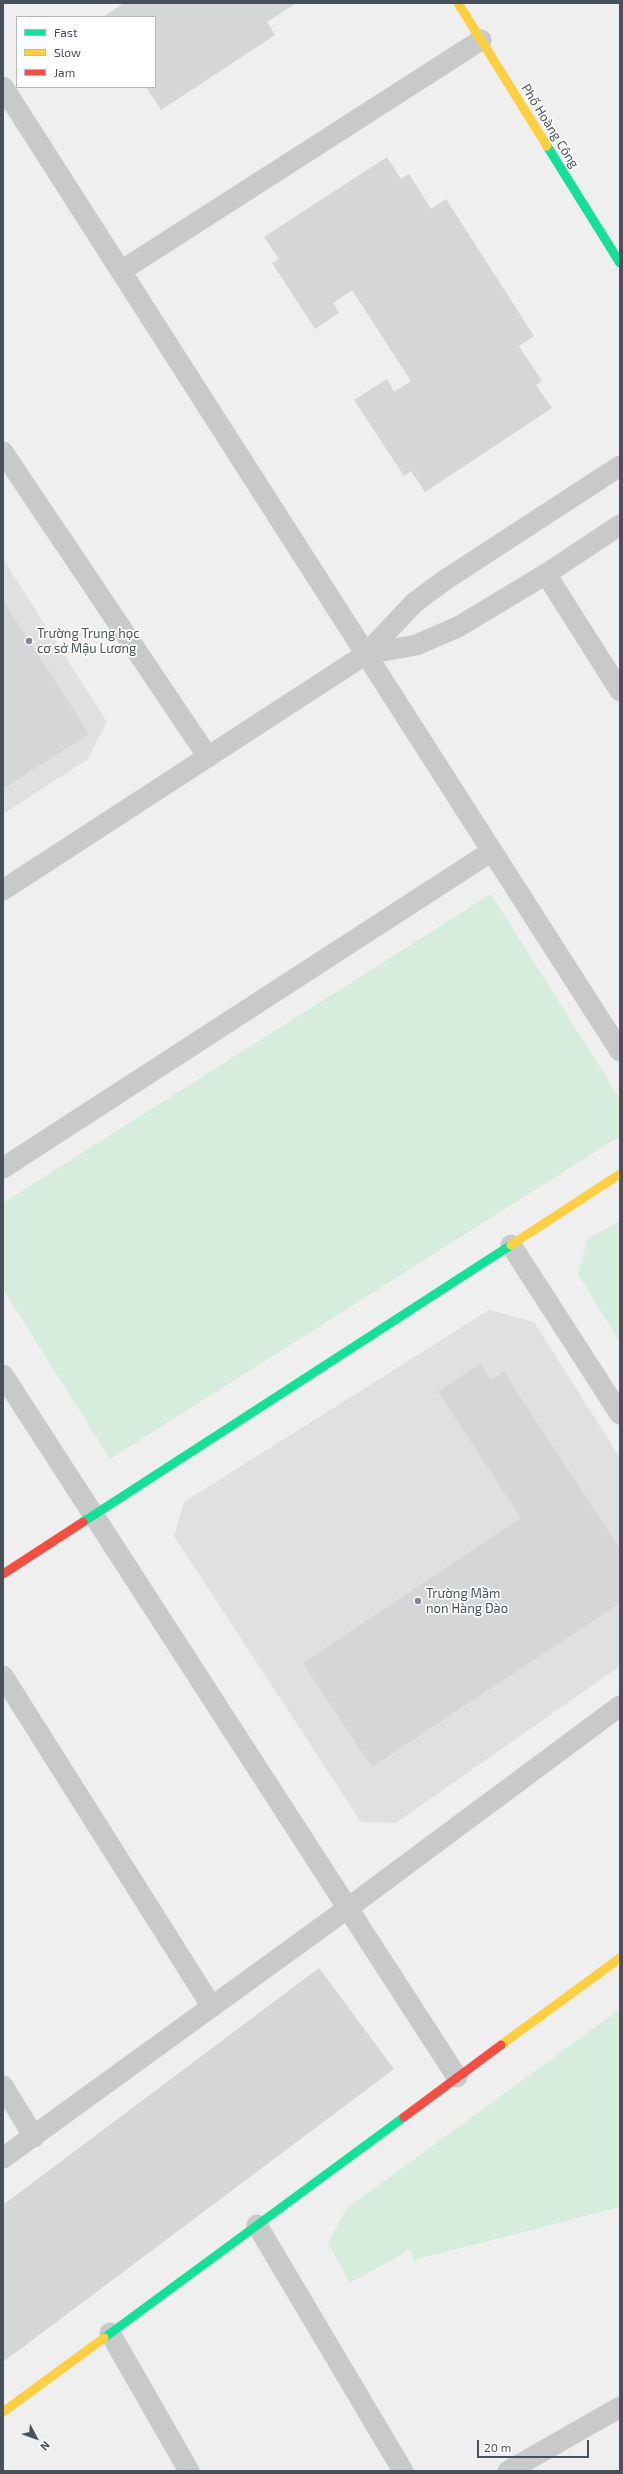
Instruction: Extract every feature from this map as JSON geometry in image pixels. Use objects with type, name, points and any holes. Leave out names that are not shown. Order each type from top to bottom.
[{"type":"street","name":"Phố Hoàng Công","points":[[458,3],[620,263]]},
{"type":"street","points":[[3,1574],[620,1174]]},
{"type":"street","points":[[3,2412],[620,1958]]},
{"type":"lane","points":[[121,270],[481,40]]},
{"type":"lane","points":[[3,87],[620,1051]]},
{"type":"lane","points":[[3,452],[208,757]]},
{"type":"lane","points":[[3,890],[366,654],[414,603],[445,580],[620,466]]},
{"type":"lane","points":[[366,654],[416,645],[458,627],[546,574],[620,524]]},
{"type":"lane","points":[[546,574],[620,691]]},
{"type":"lane","points":[[3,1168],[492,851]]},
{"type":"lane","points":[[511,1245],[620,1414]]},
{"type":"lane","points":[[3,1375],[457,2077]]},
{"type":"lane","points":[[3,1676],[212,2007]]},
{"type":"lane","points":[[3,2158],[348,1908],[620,1706]]},
{"type":"lane","points":[[3,2086],[34,2137]]},
{"type":"lane","points":[[256,2225],[403,2471]]},
{"type":"lane","points":[[110,2333],[189,2471]]},
{"type":"lane","points":[[508,2471],[620,2407]]},
{"type":"shaded area","name":"Trường Trung học cơ sở Mậu Lương","points":[[3,559],[107,722],[88,759],[3,814]]},
{"type":"shaded area","name":"Trường Mầm non Hàng Đào","points":[[489,1310],[534,1322],[620,1458],[620,1666],[396,1823],[361,1822],[174,1536],[184,1502]]},
{"type":"green space","points":[[491,894],[620,1099],[620,1136],[110,1459],[3,1289],[3,1203]]},
{"type":"green space","points":[[620,1221],[620,1342],[578,1274],[588,1239]]},
{"type":"green space","points":[[620,2009],[620,2207],[414,2260],[411,2249],[350,2283],[328,2243],[346,2209]]},
{"type":"building","points":[[124,3],[296,3],[267,22],[275,35],[161,110],[147,88],[156,88],[156,16],[104,16]]},
{"type":"building","points":[[387,157],[401,179],[409,174],[431,209],[446,199],[534,336],[519,346],[542,381],[536,385],[552,408],[425,492],[411,471],[404,476],[354,400],[387,379],[394,392],[411,381],[352,290],[333,303],[339,313],[315,329],[272,263],[279,259],[264,237]]},
{"type":"building","points":[[3,600],[89,734],[3,789]]},
{"type":"building","points":[[480,1364],[491,1380],[504,1372],[620,1549],[620,1603],[372,1767],[303,1663],[521,1518],[438,1392]]},
{"type":"building","points":[[319,1968],[394,2069],[3,2362],[3,2205]]},
{"type":"traffic: fast","points":[[547,146],[620,263]]},
{"type":"traffic: fast","points":[[83,1522],[511,1245]]},
{"type":"traffic: fast","points":[[104,2338],[404,2117]]},
{"type":"traffic: slow","points":[[458,3],[547,146]]},
{"type":"traffic: slow","points":[[511,1245],[620,1174]]},
{"type":"traffic: slow","points":[[501,2045],[620,1958]]},
{"type":"traffic: slow","points":[[3,2412],[104,2338]]},
{"type":"traffic: jam","points":[[3,1574],[83,1522]]},
{"type":"traffic: jam","points":[[404,2117],[501,2045]]},
{"type":"place","name":"Trường Trung học cơ sở Mậu Lương","points":[[29,641]]},
{"type":"place","name":"Trường Mầm non Hàng Đào","points":[[418,1601]]}]
